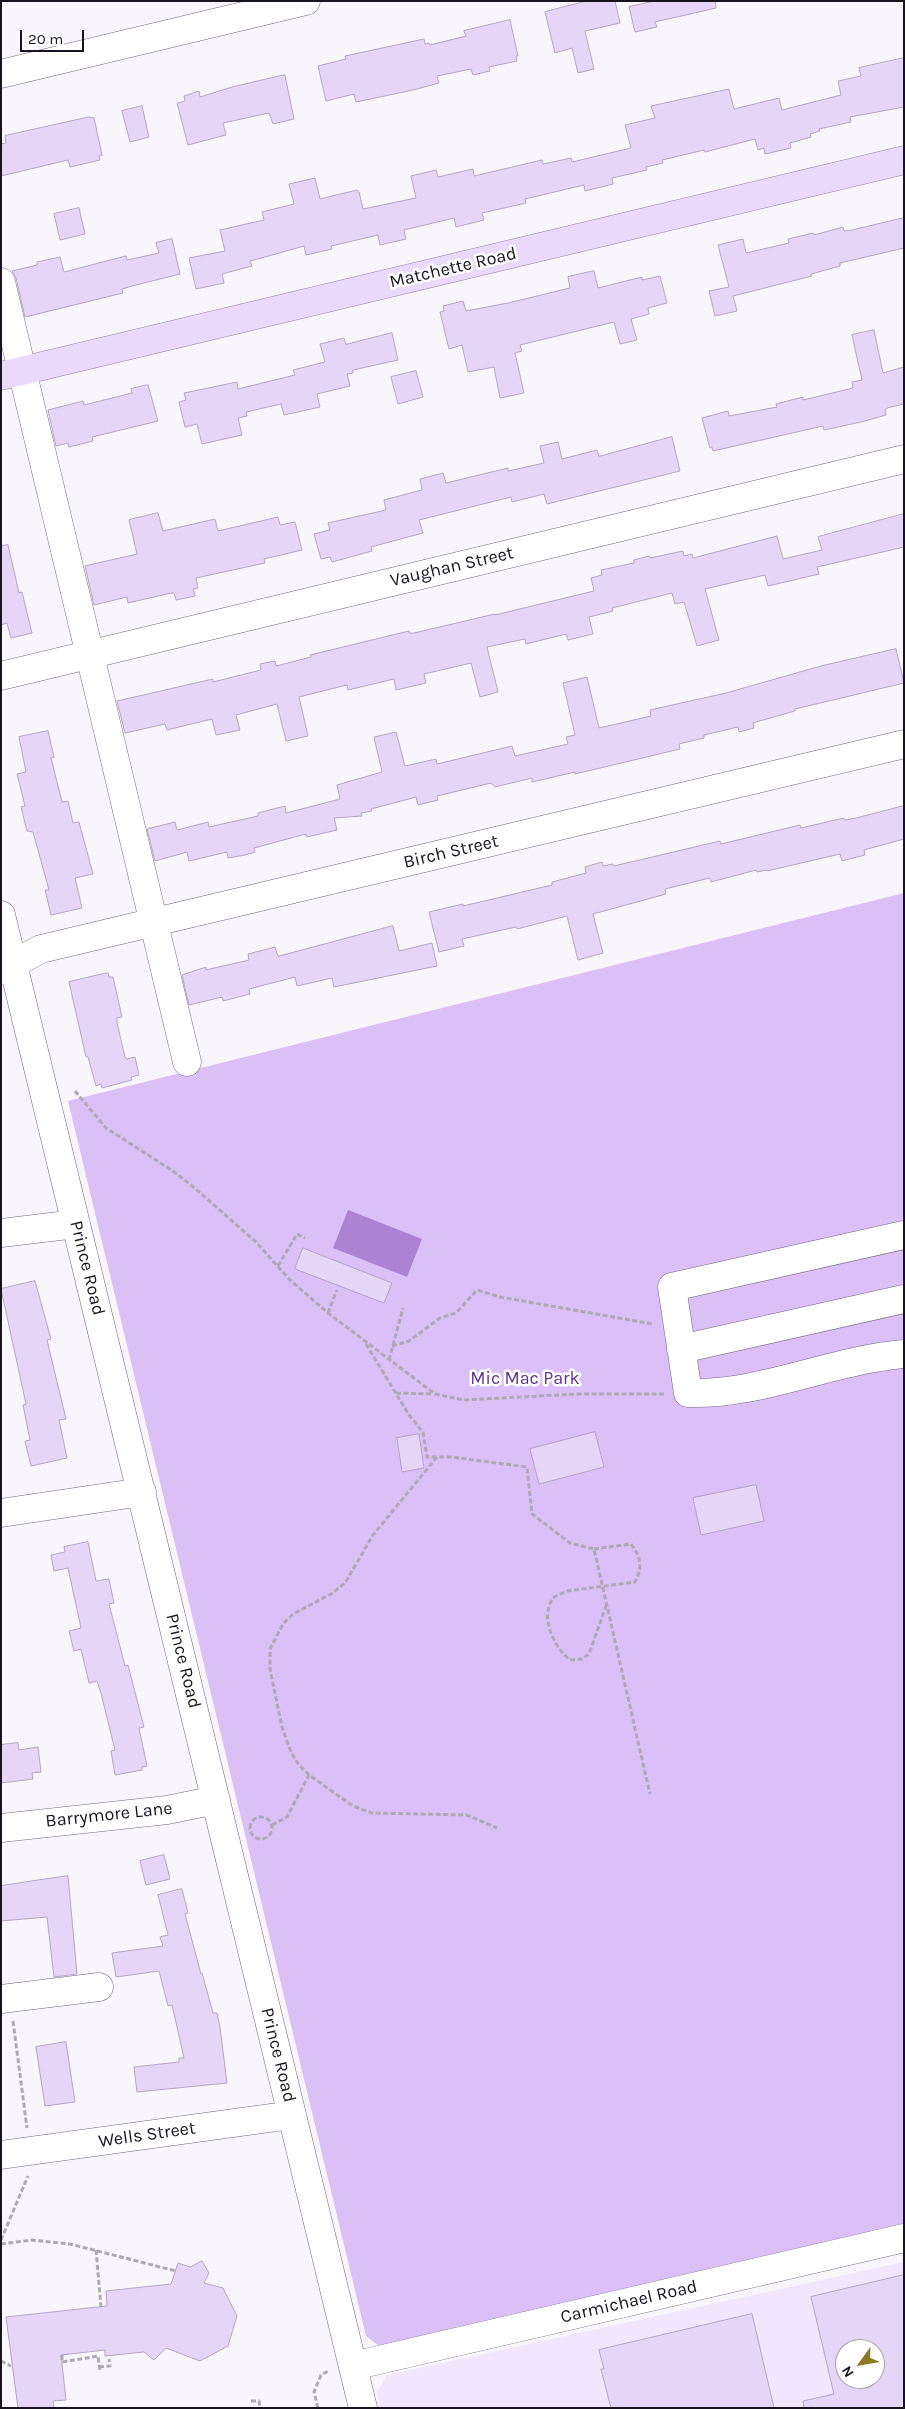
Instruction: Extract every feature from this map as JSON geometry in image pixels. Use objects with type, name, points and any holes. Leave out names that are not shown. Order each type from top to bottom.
[{"type":"main road","name":"Matchette Road","points":[[12,373],[904,160]]},
{"type":"street","points":[[1,74],[306,1]]},
{"type":"street","points":[[1,282],[12,373],[90,654],[187,1062]]},
{"type":"street","name":"Vaughan Street","points":[[1,676],[904,459]]},
{"type":"street","name":"Birch Street","points":[[7,967],[41,949],[904,744]]},
{"type":"street","name":"Prince Road","points":[[1,915],[7,967],[76,1224],[292,2115],[341,2369],[363,2408]]},
{"type":"street","points":[[1,1233],[76,1224]]},
{"type":"street","points":[[904,1235],[672,1287],[688,1393],[717,1394],[740,1390],[872,1359],[904,1354]]},
{"type":"street","points":[[681,1349],[904,1299]]},
{"type":"street","points":[[1,1513],[142,1492]]},
{"type":"street","name":"Barrymore Lane","points":[[1,1828],[167,1810],[216,1800]]},
{"type":"street","points":[[5,1998],[99,1987]]},
{"type":"street","name":"Wells Street","points":[[1,2155],[292,2115]]},
{"type":"street","name":"Carmichael Road","points":[[341,2369],[904,2238]]},
{"type":"path","points":[[75,1091],[106,1128],[172,1171],[197,1190],[256,1242],[278,1266],[328,1313],[435,1394]]},
{"type":"path","points":[[278,1266],[298,1234],[305,1238]]},
{"type":"path","points":[[328,1313],[336,1290]]},
{"type":"path","points":[[392,1346],[409,1341],[440,1318],[456,1313],[477,1290],[500,1297],[654,1325],[677,1321]]},
{"type":"path","points":[[389,1360],[402,1308]]},
{"type":"path","points":[[364,1341],[409,1415],[423,1432],[427,1457],[527,1467],[532,1514],[570,1543],[594,1549],[631,1544],[640,1558],[641,1569],[636,1582],[562,1593],[554,1597],[547,1608],[546,1615],[552,1635],[570,1660],[582,1660],[589,1654],[607,1605]]},
{"type":"path","points":[[396,1393],[435,1394],[464,1400],[577,1394],[688,1393]]},
{"type":"path","points":[[437,1457],[372,1534],[345,1582],[331,1594],[288,1618],[273,1641],[269,1662],[282,1727],[291,1752],[299,1765],[309,1775],[364,1812],[467,1815],[497,1828]]},
{"type":"path","points":[[594,1549],[650,1794]]},
{"type":"path","points":[[272,1825],[287,1817],[309,1775]]},
{"type":"path","points":[[259,1817],[266,1818],[272,1825],[271,1834],[265,1838],[258,1838],[251,1831],[253,1820],[259,1817]]},
{"type":"path","points":[[5,1998],[27,2131]]},
{"type":"path","points":[[1,2240],[29,2172]]},
{"type":"path","points":[[1,2244],[32,2240],[70,2244],[176,2271]]},
{"type":"path","points":[[96,2250],[101,2307]]},
{"type":"path","points":[[62,2355],[62,2362],[98,2356],[99,2369],[110,2366],[109,2359]]},
{"type":"path","points":[[1,2360],[11,2366]]},
{"type":"path","points":[[318,2408],[314,2392],[321,2375],[341,2369]]},
{"type":"path","points":[[252,2401],[259,2401],[260,2408]]},
{"type":"shaded area","points":[[348,1210],[422,1239],[407,1277],[333,1248]]},
{"type":"shaded area","points":[[904,2262],[904,2408],[380,2408],[377,2392],[387,2375]]},
{"type":"green space","name":"Mic Mac Park","points":[[904,893],[904,2231],[395,2349],[378,2345],[366,2336],[68,1101]]},
{"type":"building","points":[[587,1],[615,1],[620,23],[585,31],[594,69],[578,73],[572,48],[555,53],[545,12]]},
{"type":"building","points":[[655,1],[715,1],[716,8],[655,22],[657,27],[635,32],[629,7]]},
{"type":"building","points":[[510,20],[518,56],[516,56],[517,61],[489,67],[490,71],[473,75],[471,69],[437,76],[439,83],[356,102],[354,94],[326,101],[318,66],[346,59],[345,56],[424,39],[425,44],[429,43],[430,45],[466,36],[464,31]]},
{"type":"building","points":[[904,58],[904,107],[850,117],[851,122],[819,129],[820,131],[810,134],[811,137],[790,143],[791,148],[765,154],[764,148],[758,150],[755,139],[705,152],[704,150],[662,160],[663,163],[646,167],[647,170],[612,178],[613,184],[585,191],[584,185],[525,199],[526,203],[482,213],[484,220],[456,227],[454,218],[404,230],[406,239],[380,245],[378,235],[331,246],[332,249],[306,255],[304,246],[250,261],[252,266],[222,274],[224,283],[196,289],[189,258],[225,251],[220,230],[264,220],[262,212],[294,204],[289,184],[315,178],[320,199],[357,190],[363,209],[416,198],[411,176],[436,170],[438,177],[473,169],[474,176],[542,160],[543,164],[571,158],[572,162],[631,148],[625,125],[655,118],[651,106],[729,89],[734,109],[779,98],[782,110],[841,95],[838,81],[861,76],[859,68]]},
{"type":"building","points":[[285,75],[294,119],[273,124],[269,113],[223,123],[226,135],[188,145],[177,103],[185,101],[184,96],[199,91],[200,97],[232,87]]},
{"type":"building","points":[[142,106],[149,137],[130,142],[122,111]]},
{"type":"building","points":[[89,117],[94,118],[102,155],[99,156],[100,160],[70,167],[68,160],[1,176],[1,144],[6,143],[5,136]]},
{"type":"building","points":[[79,208],[85,234],[60,240],[54,214]]},
{"type":"building","points":[[904,218],[904,248],[840,263],[840,266],[811,274],[812,276],[733,296],[737,311],[715,316],[709,291],[729,287],[718,245],[743,239],[746,253],[789,243],[788,239],[813,233],[814,235],[843,227],[844,231],[852,230]]},
{"type":"building","points":[[172,239],[180,274],[122,289],[123,293],[25,317],[16,278],[12,271],[37,265],[37,262],[60,257],[64,272],[126,256],[127,260],[159,253],[156,243]]},
{"type":"building","points":[[594,271],[598,288],[642,277],[642,280],[660,276],[667,303],[648,308],[649,314],[631,319],[637,340],[620,344],[614,322],[520,345],[522,351],[515,353],[524,393],[500,398],[494,367],[468,372],[462,345],[449,349],[440,312],[444,311],[443,306],[463,301],[466,311],[508,303],[570,288],[568,277]]},
{"type":"building","points":[[874,330],[883,373],[904,367],[904,404],[887,408],[885,410],[886,415],[861,422],[824,430],[823,426],[713,451],[712,447],[710,448],[702,418],[728,411],[729,416],[777,407],[776,404],[803,397],[803,400],[853,388],[852,382],[862,380],[852,335]]},
{"type":"building","points":[[392,333],[398,360],[353,370],[353,373],[347,374],[350,386],[317,394],[320,407],[284,415],[281,404],[246,412],[247,416],[238,418],[242,435],[202,444],[197,424],[185,427],[179,402],[186,400],[184,393],[237,382],[238,389],[295,375],[293,370],[325,362],[320,344],[344,338],[346,344]]},
{"type":"building","points":[[416,371],[423,397],[398,404],[391,377]]},
{"type":"building","points":[[148,385],[158,421],[92,437],[93,441],[69,447],[68,443],[56,446],[48,410],[83,401],[84,405],[132,393],[131,389]]},
{"type":"building","points":[[672,437],[680,471],[547,504],[544,494],[512,502],[511,497],[419,520],[423,533],[371,547],[372,551],[332,562],[330,557],[321,559],[314,534],[330,530],[328,523],[386,510],[384,500],[422,490],[420,479],[443,473],[446,483],[508,468],[508,471],[544,463],[540,446],[558,442],[562,459],[597,450],[599,456]]},
{"type":"building","points":[[158,513],[163,531],[215,519],[218,531],[278,517],[280,525],[295,522],[302,550],[264,559],[265,563],[196,578],[198,588],[193,589],[195,596],[176,600],[174,593],[171,593],[128,603],[127,597],[94,605],[85,566],[137,554],[129,520]]},
{"type":"building","points":[[904,514],[904,547],[817,567],[819,574],[768,586],[765,575],[705,589],[719,640],[697,646],[684,602],[675,604],[672,593],[612,608],[613,611],[589,617],[593,634],[568,640],[566,634],[526,644],[525,639],[487,647],[498,692],[480,697],[471,663],[424,674],[426,683],[396,690],[394,679],[348,690],[347,685],[299,697],[308,736],[286,741],[277,704],[236,715],[240,730],[216,735],[212,719],[167,730],[165,724],[125,733],[117,701],[213,679],[213,682],[261,670],[260,664],[275,661],[276,666],[311,657],[310,655],[409,631],[409,633],[414,633],[594,591],[591,578],[602,575],[601,570],[634,563],[634,560],[649,556],[650,558],[683,551],[684,556],[692,554],[693,558],[777,536],[783,559],[822,550],[818,537]]},
{"type":"building","points":[[8,545],[19,593],[22,592],[32,633],[11,638],[7,623],[1,625],[1,546]]},
{"type":"building","points":[[896,649],[904,683],[795,709],[795,711],[753,723],[754,728],[739,732],[738,727],[704,735],[704,738],[679,744],[680,749],[575,774],[575,772],[532,782],[532,778],[495,787],[491,783],[437,796],[438,800],[418,805],[416,797],[371,809],[372,811],[361,813],[362,816],[334,818],[337,830],[307,837],[306,834],[254,848],[255,852],[245,855],[228,858],[227,852],[189,861],[187,852],[155,861],[147,829],[175,822],[177,830],[208,822],[209,827],[258,816],[258,813],[285,806],[286,813],[340,799],[337,785],[382,772],[374,737],[396,732],[405,766],[436,759],[437,764],[512,746],[515,756],[568,744],[566,737],[575,735],[563,683],[587,677],[599,728],[651,716],[650,710],[726,693],[821,666]]},
{"type":"building","points":[[48,731],[54,757],[51,758],[62,802],[68,801],[73,823],[79,822],[93,874],[75,878],[82,908],[51,915],[45,890],[49,890],[33,832],[27,831],[21,807],[25,806],[17,774],[26,772],[19,737]]},
{"type":"building","points":[[904,806],[904,839],[864,850],[865,855],[842,861],[840,854],[767,871],[757,872],[756,870],[711,882],[710,878],[665,889],[666,894],[593,914],[603,953],[578,960],[567,916],[517,929],[516,927],[462,939],[464,946],[439,952],[429,912],[552,885],[552,882],[586,873],[585,867],[602,862],[603,866],[613,864],[614,866],[720,841],[721,844],[800,825],[801,828],[844,818],[845,820],[856,818]]},
{"type":"building","points":[[393,926],[399,951],[432,943],[437,966],[334,987],[332,978],[297,986],[295,977],[249,989],[250,994],[223,1001],[222,997],[189,1005],[182,975],[206,967],[206,970],[249,960],[248,954],[275,947],[278,956]]},
{"type":"building","points":[[108,973],[109,977],[113,977],[122,1017],[117,1018],[117,1023],[125,1057],[127,1059],[135,1057],[139,1075],[131,1077],[132,1080],[102,1088],[101,1084],[96,1086],[88,1057],[86,1057],[69,982]]},
{"type":"building","points":[[303,1248],[392,1283],[384,1303],[295,1269]]},
{"type":"building","points":[[35,1281],[51,1339],[47,1340],[66,1419],[59,1420],[67,1458],[31,1466],[25,1441],[30,1440],[23,1405],[26,1404],[1,1289]]},
{"type":"building","points":[[595,1432],[604,1467],[539,1484],[530,1449]]},
{"type":"building","points":[[419,1434],[424,1468],[402,1472],[397,1438]]},
{"type":"building","points":[[756,1485],[764,1521],[701,1535],[693,1498]]},
{"type":"building","points":[[88,1542],[96,1581],[109,1579],[114,1603],[109,1604],[125,1666],[128,1665],[144,1727],[139,1728],[147,1766],[142,1767],[142,1770],[115,1775],[111,1751],[115,1750],[101,1693],[97,1681],[89,1683],[81,1649],[74,1651],[69,1631],[81,1628],[68,1568],[54,1571],[51,1555],[65,1552],[64,1547]]},
{"type":"building","points":[[18,1743],[19,1750],[38,1747],[41,1772],[32,1773],[33,1779],[1,1783],[1,1745]]},
{"type":"building","points":[[164,1855],[170,1879],[146,1885],[140,1861]]},
{"type":"building","points":[[68,1876],[77,1974],[54,1977],[47,1917],[1,1921],[1,1886]]},
{"type":"building","points":[[182,1889],[188,1913],[185,1914],[201,1974],[213,2013],[217,2013],[227,2083],[137,2092],[134,2067],[179,2062],[179,2058],[184,2058],[172,2005],[168,2006],[159,1971],[116,1977],[112,1953],[163,1946],[160,1937],[168,1935],[158,1895]]},
{"type":"building","points":[[66,2042],[75,2102],[45,2106],[36,2047]]},
{"type":"building","points":[[202,2261],[209,2273],[204,2283],[223,2288],[237,2316],[228,2346],[200,2361],[166,2348],[154,2360],[144,2352],[105,2356],[105,2350],[61,2355],[66,2400],[53,2401],[54,2408],[18,2408],[6,2317],[107,2306],[106,2291],[171,2284],[178,2263],[190,2267]]},
{"type":"building","points":[[904,2275],[904,2408],[804,2408],[803,2401],[834,2394],[811,2297]]},
{"type":"building","points":[[752,2314],[774,2408],[611,2408],[601,2369],[604,2369],[599,2350]]}]
